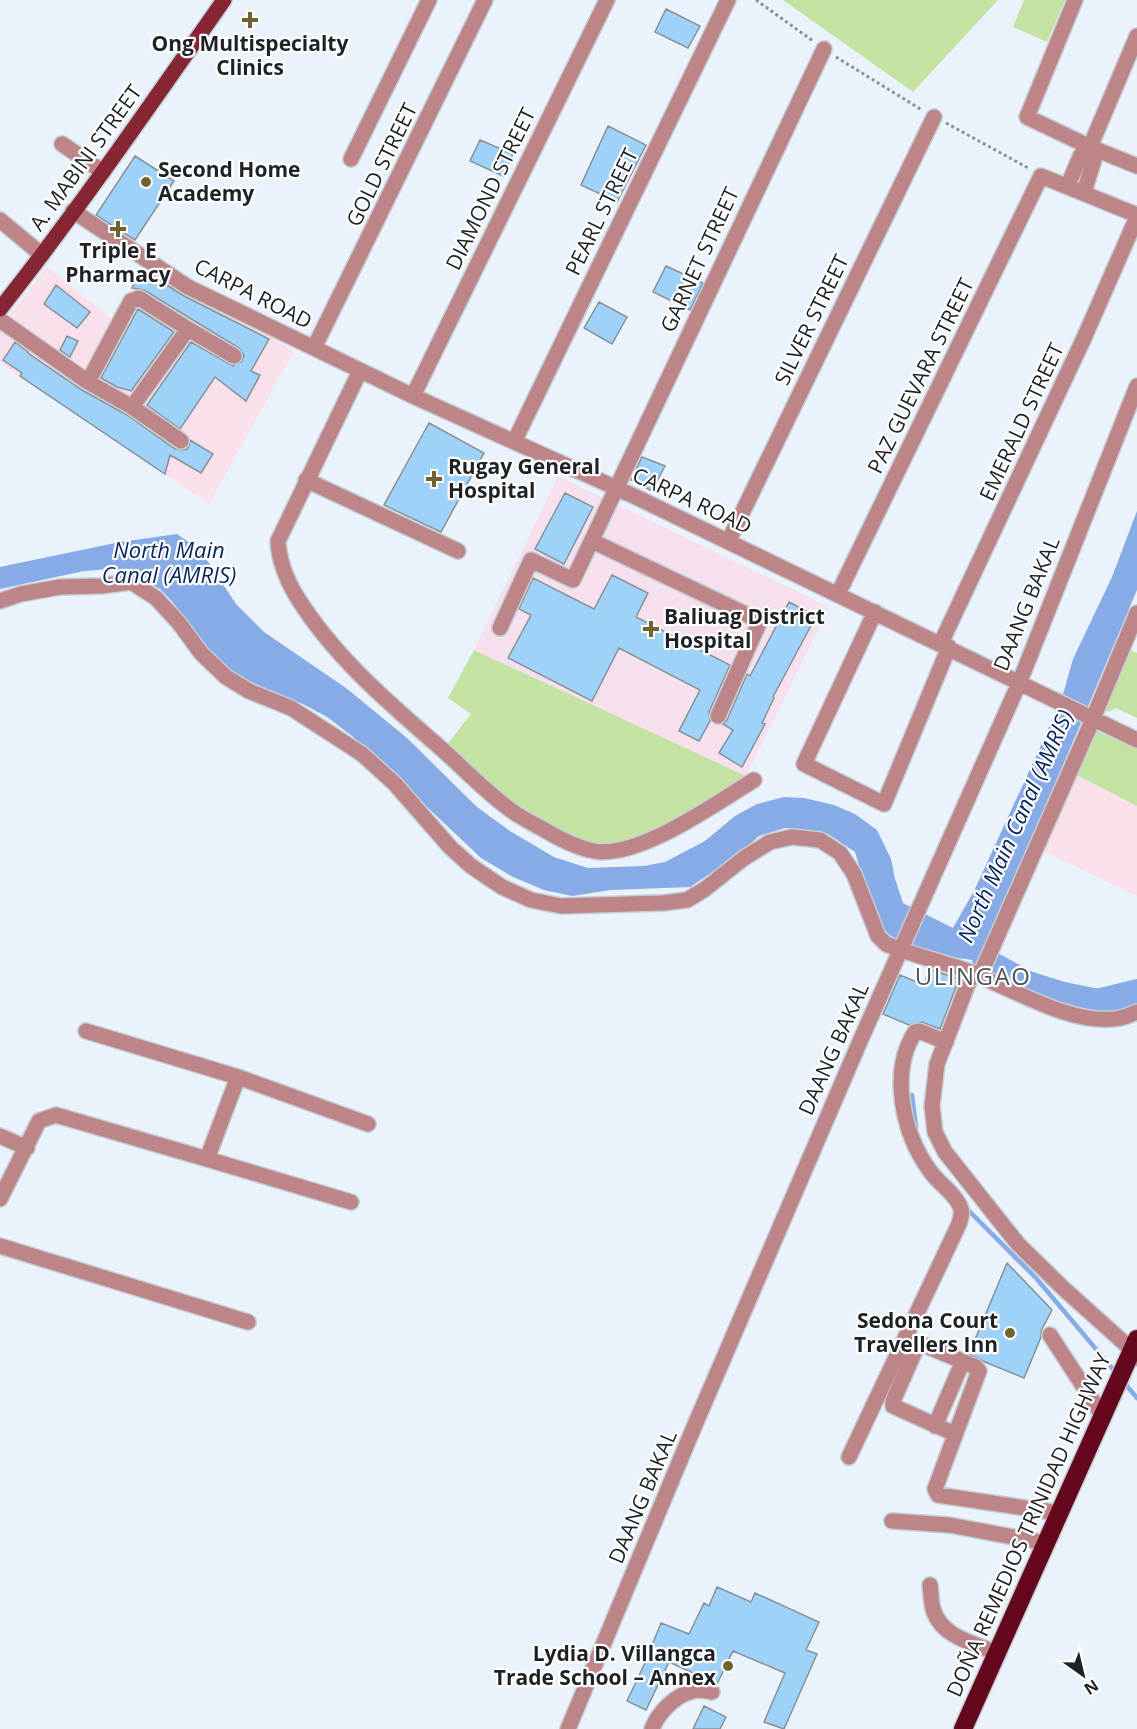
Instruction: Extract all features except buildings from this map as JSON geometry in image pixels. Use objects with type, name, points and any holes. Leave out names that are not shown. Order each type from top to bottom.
[{"type":"highway","name":"DOÑA REMEDIOS TRINIDAD HIGHWAY","points":[[963,1729],[1102,1415],[1133,1352]]},
{"type":"main road","name":"A. MABINI STREET","points":[[0,309],[103,172],[217,2]]},
{"type":"street","points":[[351,159],[429,0]]},
{"type":"street","name":"GOLD STREET","points":[[314,348],[485,0]]},
{"type":"street","name":"PEARL STREET","points":[[514,442],[728,0]]},
{"type":"street","points":[[1075,0],[1027,117],[1137,166]]},
{"type":"street","name":"DIAMOND STREET","points":[[413,396],[604,1]]},
{"type":"street","points":[[1068,185],[1081,155],[1090,147],[1137,36]]},
{"type":"street","name":"GARNET STREET","points":[[500,628],[531,560],[573,580],[824,49]]},
{"type":"street","name":"SILVER STREET","points":[[728,542],[934,117]]},
{"type":"street","points":[[62,144],[103,172]]},
{"type":"street","points":[[1084,192],[1094,160],[1090,147]]},
{"type":"street","points":[[1041,176],[1068,185],[1137,216]]},
{"type":"street","name":"PAZ GUEVARA STREET","points":[[838,594],[1041,176]]},
{"type":"street","name":"CARPA ROAD","points":[[74,211],[188,287],[360,371],[615,488],[876,612],[1137,740]]},
{"type":"street","name":"EMERALD STREET","points":[[876,612],[804,764],[884,804],[945,645],[1137,216]]},
{"type":"street","points":[[0,220],[42,255]]},
{"type":"street","points":[[88,382],[131,301],[139,298],[234,356]]},
{"type":"street","points":[[0,320],[88,382],[132,407],[181,441]]},
{"type":"street","points":[[132,407],[188,329]]},
{"type":"street","points":[[360,371],[278,541],[279,556],[285,574],[297,597],[330,643],[369,685],[512,811],[565,841],[594,851],[612,851],[635,846],[673,830],[754,780]]},
{"type":"street","name":"DAANG BAKAL","points":[[568,1729],[694,1427],[856,1050],[1020,681],[1137,386]]},
{"type":"street","points":[[306,480],[458,551]]},
{"type":"street","points":[[592,542],[760,621],[717,716]]},
{"type":"street","points":[[0,601],[21,594],[60,587],[101,586],[131,582],[156,597],[201,653],[226,677],[249,691],[291,708],[362,754],[395,784],[450,847],[471,866],[502,887],[531,900],[561,906],[662,903],[687,900],[770,842],[792,837],[820,840],[840,853],[855,874],[878,936],[886,944],[903,945],[980,968],[1015,993],[1066,1012],[1097,1019],[1120,1018],[1137,1012]]},
{"type":"street","points":[[1133,1352],[1018,1244],[945,1152],[935,1132],[932,1106],[938,1064],[946,1042],[1137,613]]},
{"type":"street","points":[[849,1457],[962,1214],[958,1202],[931,1174],[918,1153],[904,1110],[903,1066],[911,1038],[915,1032],[920,1030],[946,1042]]},
{"type":"street","points":[[86,1031],[238,1077],[368,1124]]},
{"type":"street","points":[[207,1159],[238,1077]]},
{"type":"street","points":[[0,1199],[39,1121],[56,1115],[351,1202]]},
{"type":"street","points":[[0,1136],[27,1148]]},
{"type":"street","points":[[0,1246],[248,1322]]},
{"type":"street","points":[[1050,1335],[1102,1415]]},
{"type":"street","points":[[955,1434],[892,1406],[916,1349],[920,1345],[963,1361],[976,1367],[979,1371],[935,1489],[938,1495],[1059,1513]]},
{"type":"street","points":[[935,1426],[963,1361]]},
{"type":"street","points":[[892,1521],[949,1525],[1046,1543]]},
{"type":"street","points":[[930,1585],[933,1610],[940,1623],[950,1634],[997,1653]]},
{"type":"street","points":[[652,1729],[656,1719],[664,1710],[685,1694],[692,1691],[712,1692]]},
{"type":"path","points":[[756,0],[824,49],[934,117],[1041,176]]},
{"type":"shaded area","points":[[47,267],[113,320],[142,269],[203,298],[294,351],[209,504],[0,363],[0,328]]},
{"type":"shaded area","name":"Baliuag District Hospital","points":[[558,476],[829,607],[746,776],[474,650]]},
{"type":"shaded area","points":[[1075,774],[1137,806],[1137,896],[1038,849]]},
{"type":"green space","points":[[783,0],[998,0],[913,92]]},
{"type":"green space","points":[[1024,0],[1065,0],[1047,42],[1013,27]]},
{"type":"green space","points":[[474,650],[746,776],[744,790],[699,818],[606,851],[547,823],[484,787],[445,747],[471,714],[448,698]]},
{"type":"green space","points":[[1131,650],[1137,653],[1137,718],[1116,708],[1109,712],[1104,710]]},
{"type":"green space","points":[[1095,730],[1137,749],[1137,806],[1075,774]]},
{"type":"water","name":"North Main Canal (AMRIS)","points":[[1137,511],[1137,590],[984,952],[997,961],[1065,982],[1099,989],[1137,979],[1137,998],[1091,1005],[1010,977],[981,961],[957,958],[911,946],[891,936],[881,927],[872,909],[855,852],[828,834],[785,828],[759,836],[736,856],[690,887],[611,890],[572,896],[544,890],[513,877],[481,858],[352,736],[327,717],[242,678],[229,669],[213,656],[171,600],[160,589],[128,573],[111,569],[84,571],[0,589],[0,567],[120,542],[177,534],[201,551],[236,604],[264,632],[346,688],[407,738],[477,807],[510,831],[554,857],[588,868],[644,866],[665,862],[705,841],[735,816],[757,804],[784,797],[804,798],[834,805],[855,814],[877,830],[891,859],[903,903],[953,928],[974,891],[1043,741],[1064,691],[1073,659],[1112,577]]},
{"type":"waterway","points":[[986,962],[1039,991],[1095,1003],[1137,993]]},
{"type":"waterway","points":[[912,1095],[916,1128]]},
{"type":"waterway","points":[[965,1207],[1036,1278],[1117,1374]]},
{"type":"waterway","points":[[1122,1380],[1137,1398]]},
{"type":"place","name":"Ong Multispecialty Clinics","points":[[250,20]]},
{"type":"place","name":"Second Home Academy","points":[[146,182]]},
{"type":"place","name":"Triple E Pharmacy","points":[[118,229]]},
{"type":"place","name":"Rugay General Hospital","points":[[434,479]]},
{"type":"place","name":"Baliuag District Hospital","points":[[651,629]]},
{"type":"place","name":"Sedona Court Travellers Inn","points":[[1010,1333]]},
{"type":"place","name":"Lydia D. Villangca Trade School – Annex","points":[[728,1666]]},
{"type":"district","name":"ULINGAO","points":[[973,977]]}]
